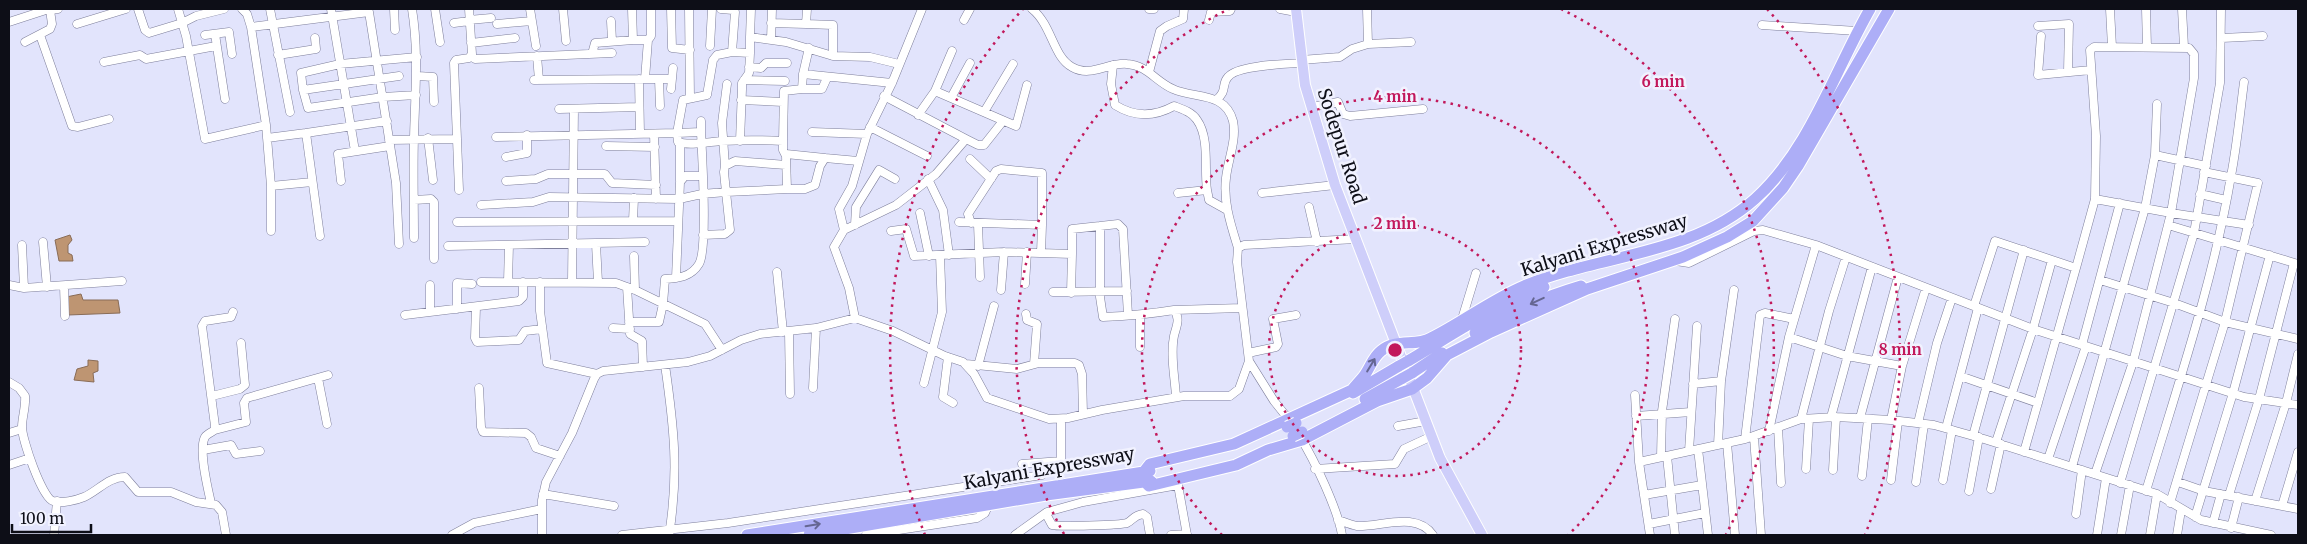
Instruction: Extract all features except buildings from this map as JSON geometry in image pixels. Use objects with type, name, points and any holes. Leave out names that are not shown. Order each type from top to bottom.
[{"type":"highway","name":"Kalyani Expressway","points":[[1144,477],[1149,486],[1236,466],[1268,450],[1352,390],[1365,375],[1379,352],[1397,343],[1431,339],[1462,319],[1524,286],[1594,264],[1653,250],[1698,234],[1739,212],[1763,191],[1794,153],[1870,9]]},
{"type":"highway","points":[[1295,430],[1523,295],[1558,282],[1697,241],[1740,216],[1766,193],[1796,156],[1876,9]]},
{"type":"highway","points":[[1144,477],[1215,457],[1295,430],[1408,375],[1496,320],[1550,295],[1633,270],[1698,246],[1728,229],[1760,206],[1793,166],[1874,24],[1885,9]]},
{"type":"highway","name":"Kalyani Expressway","points":[[1295,430],[1412,389],[1427,378],[1447,355],[1491,332],[1587,289],[1674,260],[1727,237],[1753,221],[1783,188],[1834,106],[1889,9]]},
{"type":"highway","name":"Kalyani Expressway","points":[[747,535],[1043,481],[1144,477]]},
{"type":"highway","name":"Kalyani Expressway","points":[[809,535],[1144,477]]},
{"type":"main road","name":"Sodepur Road","points":[[1296,10],[1301,62],[1335,185],[1440,458],[1482,535]]},
{"type":"street","points":[[9,22],[52,9],[52,28],[25,42]]},
{"type":"street","points":[[77,24],[126,9]]},
{"type":"street","points":[[138,9],[147,32],[182,24],[196,16],[224,9]]},
{"type":"street","points":[[178,9],[205,139],[266,125]]},
{"type":"street","points":[[242,9],[247,14],[251,27],[266,125],[271,186],[271,231]]},
{"type":"street","points":[[270,9],[290,112]]},
{"type":"street","points":[[394,9],[395,30]]},
{"type":"street","points":[[412,9],[418,76],[414,138],[414,238]]},
{"type":"street","points":[[434,9],[440,42]]},
{"type":"street","points":[[469,9],[471,56]]},
{"type":"street","points":[[530,9],[536,46]]},
{"type":"street","points":[[563,9],[566,42]]},
{"type":"street","points":[[632,9],[633,40]]},
{"type":"street","points":[[672,9],[672,48],[690,50]]},
{"type":"street","points":[[689,9],[690,98]]},
{"type":"street","points":[[710,46],[712,9]]},
{"type":"street","points":[[721,9],[733,10],[735,12],[732,52]]},
{"type":"street","points":[[740,141],[741,100],[744,80],[750,67],[750,9]]},
{"type":"street","points":[[771,40],[772,9]]},
{"type":"street","points":[[806,24],[808,9]]},
{"type":"street","points":[[844,230],[839,209],[852,186],[868,130],[892,83],[922,9]]},
{"type":"street","points":[[964,20],[970,9]]},
{"type":"street","points":[[1032,9],[1040,16],[1052,35],[1060,58],[1069,66],[1084,71],[1127,64],[1149,72],[1177,91],[1203,95],[1216,100],[1226,109],[1232,120],[1234,135],[1226,178],[1227,210],[1238,248],[1242,308],[1249,361],[1295,430],[1316,468],[1338,520],[1342,535]]},
{"type":"street","points":[[1040,16],[1047,9]]},
{"type":"street","points":[[1148,9],[1154,9]]},
{"type":"street","points":[[1149,72],[1160,32],[1166,26],[1183,19],[1184,9]]},
{"type":"street","points":[[1209,20],[1211,12],[1230,11],[1231,9]]},
{"type":"street","points":[[1280,9],[1296,10]]},
{"type":"street","points":[[1367,9],[1368,44]]},
{"type":"street","points":[[2110,9],[2112,47]]},
{"type":"street","points":[[2146,9],[2147,47]]},
{"type":"street","points":[[2182,9],[2184,47]]},
{"type":"street","points":[[2120,482],[2194,233],[2220,83],[2221,9]]},
{"type":"street","points":[[251,27],[332,12],[369,10],[381,78],[398,201],[399,244]]},
{"type":"street","points":[[640,134],[639,107],[648,40],[651,36],[651,10]]},
{"type":"street","points":[[332,12],[355,151]]},
{"type":"street","points":[[454,23],[490,18]]},
{"type":"street","points":[[497,24],[532,21]]},
{"type":"street","points":[[611,22],[612,41]]},
{"type":"street","points":[[771,23],[833,25],[833,56]]},
{"type":"street","points":[[2038,26],[2069,24],[2068,72]]},
{"type":"street","points":[[1762,25],[1857,31]]},
{"type":"street","points":[[205,35],[229,33],[232,54]]},
{"type":"street","points":[[215,34],[225,99]]},
{"type":"street","points":[[40,35],[72,126],[78,127],[109,119]]},
{"type":"street","points":[[2040,36],[2038,75],[2091,70]]},
{"type":"street","points":[[2222,38],[2263,36]]},
{"type":"street","points":[[278,55],[316,49],[315,38]]},
{"type":"street","points":[[471,43],[515,38]]},
{"type":"street","points":[[750,38],[771,40],[809,48],[833,56],[870,57],[899,64]]},
{"type":"street","points":[[592,54],[595,42],[648,40]]},
{"type":"street","points":[[1216,100],[1224,93],[1226,80],[1233,73],[1340,57],[1352,49],[1368,44],[1411,42]]},
{"type":"street","points":[[104,62],[140,55],[146,59],[216,46]]},
{"type":"street","points":[[2024,452],[2095,199],[2096,136],[2090,50],[2112,47],[2184,47],[2193,50],[2195,74],[2171,213],[2134,362],[2095,474]]},
{"type":"street","points":[[802,89],[803,74],[809,48]]},
{"type":"street","points":[[918,115],[935,90],[952,50]]},
{"type":"street","points":[[676,278],[680,182],[680,143],[677,133],[681,103],[683,100],[707,95],[713,60],[717,55],[732,52],[750,53]]},
{"type":"street","points":[[459,190],[454,63],[456,60],[471,56],[475,59],[612,53]]},
{"type":"street","points":[[537,56],[537,80],[671,79]]},
{"type":"street","points":[[416,95],[383,97],[308,108],[302,72],[340,64],[417,58]]},
{"type":"street","points":[[750,67],[761,68],[766,62],[787,63]]},
{"type":"street","points":[[952,96],[970,62]]},
{"type":"street","points":[[984,112],[1013,64]]},
{"type":"street","points":[[1113,65],[1112,84],[1115,105],[1133,114],[1150,114],[1174,106],[1188,111],[1197,119],[1202,129],[1209,200],[1227,210]]},
{"type":"street","points":[[671,89],[673,68]]},
{"type":"street","points":[[803,74],[827,78],[892,83]]},
{"type":"street","points":[[304,90],[399,76]]},
{"type":"street","points":[[418,76],[433,77],[434,102]]},
{"type":"street","points":[[787,189],[786,154],[783,150],[783,102],[785,90],[822,89],[827,78]]},
{"type":"street","points":[[659,79],[660,106]]},
{"type":"street","points":[[744,80],[785,81]]},
{"type":"street","points":[[2146,491],[2181,377],[2217,241],[2231,176],[2244,82]]},
{"type":"street","points":[[703,235],[725,234],[730,230],[722,141],[727,84]]},
{"type":"street","points":[[935,90],[952,96],[1014,126],[1018,124],[1027,85]]},
{"type":"street","points":[[1174,106],[1177,91]]},
{"type":"street","points":[[884,96],[978,145],[984,145],[1003,121]]},
{"type":"street","points":[[741,100],[783,102]]},
{"type":"street","points":[[1312,107],[1338,102],[1343,114],[1350,116],[1423,108]]},
{"type":"street","points":[[2072,467],[2145,208],[2155,156],[2157,104]]},
{"type":"street","points":[[559,109],[639,107]]},
{"type":"street","points":[[572,282],[574,109]]},
{"type":"street","points":[[267,138],[387,121]]},
{"type":"street","points":[[613,328],[659,322],[664,304],[665,279],[690,275],[700,264],[703,235],[701,121]]},
{"type":"street","points":[[812,132],[868,130],[927,156]]},
{"type":"street","points":[[496,136],[702,132]]},
{"type":"street","points":[[306,133],[320,236]]},
{"type":"street","points":[[654,134],[656,199]]},
{"type":"street","points":[[506,157],[527,153],[527,135]]},
{"type":"street","points":[[341,181],[337,156],[414,138],[456,139]]},
{"type":"street","points":[[428,138],[433,180]]},
{"type":"street","points":[[854,318],[849,288],[834,247],[844,230],[896,205],[928,180],[947,162],[966,139]]},
{"type":"street","points":[[680,143],[722,141],[783,142]]},
{"type":"street","points":[[606,146],[655,148]]},
{"type":"street","points":[[786,154],[858,161]]},
{"type":"street","points":[[2155,156],[2180,160],[2205,169],[2258,183],[2244,249],[2208,385],[2170,503]]},
{"type":"street","points":[[481,205],[533,202],[548,198],[656,199],[726,192],[805,189],[815,185],[820,166],[825,158]]},
{"type":"street","points":[[970,159],[991,179]]},
{"type":"street","points":[[725,166],[735,162],[786,165]]},
{"type":"street","points":[[980,277],[979,252],[974,224],[968,214],[996,171],[1001,169],[1042,173],[1041,253]]},
{"type":"street","points":[[855,225],[856,207],[879,170],[896,179]]},
{"type":"street","points":[[506,181],[536,179],[548,174],[573,173],[605,174],[612,183],[656,184]]},
{"type":"street","points":[[680,182],[685,176],[702,176]]},
{"type":"street","points":[[928,180],[943,210],[949,255]]},
{"type":"street","points":[[271,186],[312,182]]},
{"type":"street","points":[[1262,193],[1335,185]]},
{"type":"street","points":[[1178,193],[1207,190]]},
{"type":"street","points":[[2200,194],[2226,200]]},
{"type":"street","points":[[633,220],[634,198]]},
{"type":"street","points":[[414,200],[431,199],[434,202],[434,259]]},
{"type":"street","points":[[2095,199],[2249,225]]},
{"type":"street","points":[[2048,459],[2084,345],[2120,203]]},
{"type":"street","points":[[1309,207],[1317,242]]},
{"type":"street","points":[[920,213],[929,256]]},
{"type":"street","points":[[457,222],[678,220]]},
{"type":"street","points":[[959,222],[1042,225]]},
{"type":"street","points":[[1071,293],[1072,229],[1118,224],[1123,229],[1128,316]]},
{"type":"street","points":[[1100,226],[1100,293],[1103,317],[1174,310],[1242,308]]},
{"type":"street","points":[[2168,226],[2296,263],[2258,399],[2213,523]]},
{"type":"street","points":[[891,231],[905,228],[914,256],[979,252],[1072,254]]},
{"type":"street","points":[[1674,260],[1689,263],[1754,232],[1763,230],[1816,245],[1872,268],[2057,337],[2233,393],[2298,405]]},
{"type":"street","points":[[1238,248],[1244,245],[1356,239]]},
{"type":"street","points":[[1943,480],[1949,429],[1960,376],[1994,242],[1998,241],[2076,268]]},
{"type":"street","points":[[43,242],[47,287]]},
{"type":"street","points":[[448,246],[573,245],[645,242]]},
{"type":"street","points":[[596,244],[598,282]]},
{"type":"street","points":[[22,245],[24,288]]},
{"type":"street","points":[[508,245],[508,282]]},
{"type":"street","points":[[1769,431],[1789,337],[1816,245]]},
{"type":"street","points":[[1968,491],[1976,436],[1987,386],[2024,250]]},
{"type":"street","points":[[1001,290],[1004,252]]},
{"type":"street","points":[[1025,284],[1027,252]]},
{"type":"street","points":[[924,383],[934,351],[942,312],[940,255]]},
{"type":"street","points":[[2195,517],[2233,393],[2270,255]]},
{"type":"street","points":[[634,256],[629,325],[630,334],[642,340],[643,367]]},
{"type":"street","points":[[1806,469],[1805,419],[1819,347],[1846,257]]},
{"type":"street","points":[[1991,489],[2011,392],[2033,329],[2052,260]]},
{"type":"street","points":[[1833,470],[1833,417],[1847,356],[1872,268]]},
{"type":"street","points":[[777,272],[786,332],[790,394]]},
{"type":"street","points":[[1462,319],[1476,273]]},
{"type":"street","points":[[1862,476],[1864,418],[1874,362],[1898,277]]},
{"type":"street","points":[[2100,280],[2123,289],[2174,303],[2225,322],[2298,339]]},
{"type":"street","points":[[9,284],[24,288],[122,281]]},
{"type":"street","points":[[457,309],[457,282],[472,284]]},
{"type":"street","points":[[481,282],[598,282],[631,288],[705,324],[722,350]]},
{"type":"street","points":[[405,315],[519,301],[523,297],[523,282]]},
{"type":"street","points":[[540,282],[540,311],[546,359],[549,365],[597,374],[603,371],[688,362],[710,356],[741,340],[760,334],[816,328],[854,318],[893,331],[948,358],[966,364],[1017,369],[1051,362],[1079,365],[1082,374],[1083,414]]},
{"type":"street","points":[[430,285],[430,312]]},
{"type":"street","points":[[64,286],[65,316]]},
{"type":"street","points":[[1891,480],[1894,420],[1902,366],[1926,288]]},
{"type":"street","points":[[1718,445],[1721,381],[1734,290]]},
{"type":"street","points":[[1054,292],[1100,293],[1127,291]]},
{"type":"street","points":[[1916,482],[1921,424],[1937,343],[1952,298]]},
{"type":"street","points":[[978,366],[994,306]]},
{"type":"street","points":[[476,307],[475,338],[478,342],[519,340],[525,331],[542,329]]},
{"type":"street","points":[[1174,310],[1177,314],[1178,323],[1173,338],[1176,397]]},
{"type":"street","points":[[215,430],[203,323],[231,317],[233,312]]},
{"type":"street","points":[[1745,439],[1760,315],[1765,313],[1794,319]]},
{"type":"street","points":[[1026,314],[1027,320],[1037,324],[1034,364]]},
{"type":"street","points":[[1140,314],[1140,347]]},
{"type":"street","points":[[1248,353],[1276,347],[1278,344],[1273,319],[1296,315]]},
{"type":"street","points":[[1675,319],[1662,416],[1664,456],[1675,535]]},
{"type":"street","points":[[1689,451],[1697,326]]},
{"type":"street","points":[[813,388],[816,328]]},
{"type":"street","points":[[1789,337],[1847,356],[1902,366]]},
{"type":"street","points":[[212,396],[240,389],[245,385],[241,343]]},
{"type":"street","points":[[2255,501],[2286,403],[2298,354]]},
{"type":"street","points":[[948,358],[943,397],[953,403]]},
{"type":"street","points":[[966,364],[987,398],[1042,418],[1061,419],[1176,397],[1203,394],[1230,396],[1239,389],[1249,361]]},
{"type":"street","points":[[665,365],[675,435],[676,466],[669,533]]},
{"type":"street","points":[[542,535],[543,494],[546,482],[572,433],[597,374]]},
{"type":"street","points":[[211,503],[203,450],[206,436],[215,430],[246,422],[244,403],[247,398],[328,375]]},
{"type":"street","points":[[1960,376],[2011,392],[2038,403]]},
{"type":"street","points":[[318,378],[327,424]]},
{"type":"street","points":[[1693,384],[1721,381]]},
{"type":"street","points":[[9,382],[23,391],[25,396],[22,428],[30,458],[48,497],[57,501],[83,498],[104,483],[123,477],[127,478],[138,492],[172,492],[196,502],[211,503],[220,508],[226,535]]},
{"type":"street","points":[[479,388],[480,427],[483,432],[526,434],[531,438],[536,448],[560,456]]},
{"type":"street","points":[[1635,395],[1639,462],[1650,535]]},
{"type":"street","points":[[1636,416],[1662,416],[1691,412]]},
{"type":"street","points":[[1639,462],[1754,437],[1805,419],[1833,417],[1894,420],[1949,429],[1976,436],[2157,494],[2195,517],[2256,534],[2272,535]]},
{"type":"street","points":[[1022,464],[1041,464],[1062,460],[1061,419]]},
{"type":"street","points":[[1398,426],[1426,421]]},
{"type":"street","points":[[1778,427],[1780,483]]},
{"type":"street","points":[[9,433],[22,428]]},
{"type":"street","points":[[1316,468],[1395,464],[1404,449],[1432,436]]},
{"type":"street","points":[[1754,437],[1761,535]]},
{"type":"street","points":[[1727,443],[1735,535]]},
{"type":"street","points":[[203,450],[231,445],[236,454],[260,451]]},
{"type":"street","points":[[1698,449],[1708,535]]},
{"type":"street","points":[[2282,506],[2298,452]]},
{"type":"street","points":[[9,465],[30,458]]},
{"type":"street","points":[[622,535],[642,532],[669,533],[1043,481],[1041,464]]},
{"type":"street","points":[[2076,514],[2082,470]]},
{"type":"street","points":[[2097,535],[2106,478]]},
{"type":"street","points":[[2178,482],[2204,490],[2298,509]]},
{"type":"street","points":[[1015,535],[1047,512],[1083,502],[1178,485],[1187,534],[1171,535]]},
{"type":"street","points":[[1644,495],[1702,485]]},
{"type":"street","points":[[2121,535],[2130,486]]},
{"type":"street","points":[[543,494],[614,506]]},
{"type":"street","points":[[2150,535],[2157,494]]},
{"type":"street","points":[[2231,528],[2239,497]]},
{"type":"street","points":[[54,535],[57,501]]},
{"type":"street","points":[[866,535],[977,518],[985,513],[989,504]]},
{"type":"street","points":[[452,535],[474,523],[542,509]]},
{"type":"street","points":[[2177,535],[2181,510]]},
{"type":"street","points":[[1649,524],[1705,513]]},
{"type":"street","points":[[1046,514],[1052,525],[1124,524],[1134,515],[1143,514],[1147,517],[1150,535]]},
{"type":"street","points":[[1338,520],[1356,526],[1415,522],[1425,527],[1433,535]]},
{"type":"street","points":[[1075,525],[1075,535]]},
{"type":"shaded area","points":[[70,235],[72,240],[68,245],[68,253],[72,255],[73,261],[59,261],[55,240]]},
{"type":"shaded area","points":[[81,294],[83,300],[118,300],[120,313],[68,315],[66,297]]},
{"type":"shaded area","points":[[88,360],[98,361],[98,371],[93,373],[94,382],[74,380],[77,369],[88,366]]}]
